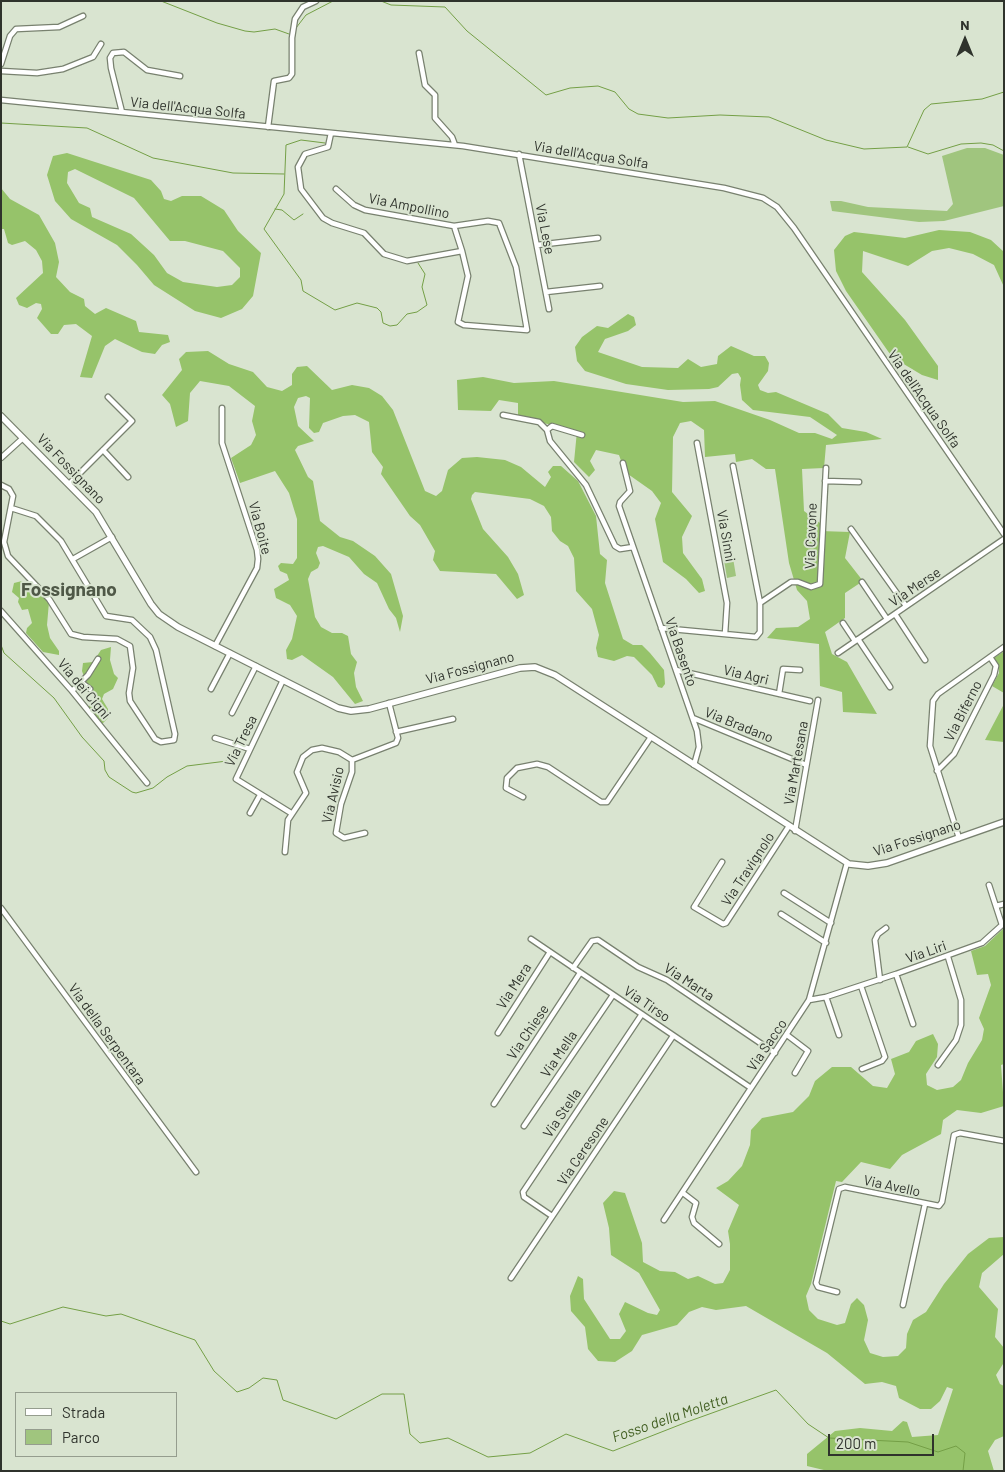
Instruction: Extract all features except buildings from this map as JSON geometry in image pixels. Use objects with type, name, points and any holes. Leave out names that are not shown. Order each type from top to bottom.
[{"type":"street","points":[[268,127],[273,82],[278,78],[289,78],[292,74],[292,38],[295,19],[303,7],[316,1]]},
{"type":"street","points":[[1,64],[10,36],[16,29],[56,28],[84,16]]},
{"type":"street","points":[[1,71],[34,73],[62,69],[93,58],[101,44]]},
{"type":"street","points":[[122,112],[110,68],[110,58],[113,53],[124,52],[147,70],[180,76]]},
{"type":"street","points":[[419,53],[425,85],[435,95],[435,118],[452,137],[455,145]]},
{"type":"street","name":"Via dell'Acqua Solfa","points":[[1,100],[455,145],[519,154],[755,195],[774,204],[797,233],[1004,534]]},
{"type":"street","points":[[331,133],[328,147],[305,154],[300,160],[298,170],[300,189],[323,218],[365,234],[380,252],[400,260],[412,261],[462,251]]},
{"type":"street","name":"Via Lese","points":[[519,154],[550,309]]},
{"type":"street","name":"Via Ampollino","points":[[336,189],[360,209],[454,226],[492,221],[500,225],[516,268],[527,330],[464,325],[458,322],[468,276],[454,226]]},
{"type":"street","points":[[536,245],[598,238]]},
{"type":"street","points":[[546,292],[600,286]]},
{"type":"street","points":[[70,483],[132,421],[108,397]]},
{"type":"street","name":"Via Boite","points":[[215,646],[257,568],[258,559],[222,443],[222,408]]},
{"type":"street","points":[[503,415],[540,423],[547,430],[551,442],[584,482],[615,546],[620,549],[633,547]]},
{"type":"street","name":"Via Fossignano","points":[[1,416],[70,483],[96,512],[155,610],[171,622],[215,646],[346,710],[361,710],[533,666],[552,674],[847,863],[863,866],[881,864],[1004,822]]},
{"type":"street","points":[[547,430],[552,426],[582,435]]},
{"type":"street","points":[[1,458],[23,438]]},
{"type":"street","name":"Via Sinni","points":[[697,443],[726,600],[725,634]]},
{"type":"street","points":[[103,450],[128,477]]},
{"type":"street","name":"Via Basento","points":[[623,463],[630,490],[619,506],[693,718],[699,741],[694,765]]},
{"type":"street","name":"Via Sinni","points":[[733,466],[760,603]]},
{"type":"street","name":"Via Cavone","points":[[760,603],[793,582],[813,587],[821,584],[826,468]]},
{"type":"street","points":[[825,481],[859,482]]},
{"type":"street","points":[[1,484],[12,493],[4,543],[10,559],[49,599],[71,634],[84,638],[118,639],[130,646],[133,668],[129,691],[131,702],[154,738],[161,742],[174,740],[176,735],[152,640],[132,620],[112,619],[106,616],[74,559],[61,540],[38,517],[11,508]]},
{"type":"street","points":[[851,529],[906,606]]},
{"type":"street","points":[[74,559],[112,537]]},
{"type":"street","name":"Via Merse","points":[[838,653],[1004,540]]},
{"type":"street","points":[[862,582],[887,619]]},
{"type":"street","points":[[661,628],[757,637],[761,619],[760,603]]},
{"type":"street","name":"Via dei Cigni","points":[[1,611],[72,691],[147,783]]},
{"type":"street","points":[[895,614],[925,660]]},
{"type":"street","points":[[843,623],[890,687]]},
{"type":"street","name":"Via Biferno","points":[[959,838],[929,740],[934,698],[1004,647]]},
{"type":"street","points":[[211,688],[230,653]]},
{"type":"street","name":"Via Biferno","points":[[937,771],[954,754],[994,675],[996,666],[990,657]]},
{"type":"street","points":[[72,691],[98,659]]},
{"type":"street","points":[[232,713],[256,666]]},
{"type":"street","points":[[778,694],[784,668],[800,670]]},
{"type":"street","name":"Via Agri","points":[[676,670],[810,701]]},
{"type":"street","name":"Via Tresa","points":[[283,680],[236,779],[292,813]]},
{"type":"street","points":[[81,682],[90,689]]},
{"type":"street","name":"Via Martesana","points":[[795,831],[818,700]]},
{"type":"street","points":[[389,703],[396,732],[453,719]]},
{"type":"street","name":"Via Bradano","points":[[693,718],[804,764]]},
{"type":"street","name":"Via Avisio","points":[[285,852],[287,824],[306,793],[297,772],[300,761],[307,753],[318,748],[332,750],[352,760],[396,743],[396,732]]},
{"type":"street","points":[[524,797],[506,788],[507,778],[517,768],[537,764],[548,767],[602,802],[607,802],[651,737]]},
{"type":"street","points":[[215,738],[250,749]]},
{"type":"street","name":"Via Avisio","points":[[352,760],[352,774],[342,801],[336,833],[344,838],[365,833]]},
{"type":"street","points":[[250,814],[260,795]]},
{"type":"street","name":"Via Travignolo","points":[[722,862],[694,907],[723,924],[726,923],[789,826]]},
{"type":"street","name":"Via Sacco","points":[[664,1220],[809,1000],[847,863]]},
{"type":"street","name":"Via Liri","points":[[809,1000],[826,997],[880,980],[948,957],[982,943],[1001,928],[989,885]]},
{"type":"street","points":[[784,893],[831,923]]},
{"type":"street","points":[[996,906],[1004,904]]},
{"type":"street","name":"Via della Serpentara","points":[[1,908],[196,1172]]},
{"type":"street","points":[[781,914],[826,943]]},
{"type":"street","points":[[880,980],[875,940],[879,933],[886,928]]},
{"type":"street","name":"Via Tirso","points":[[530,939],[751,1088]]},
{"type":"street","name":"Via Marta","points":[[573,968],[592,941],[596,939],[636,966],[666,979],[775,1053]]},
{"type":"street","name":"Via Mera","points":[[498,1033],[550,952]]},
{"type":"street","points":[[938,1065],[956,1040],[961,1025],[961,1000],[948,957]]},
{"type":"street","name":"Via Chiese","points":[[494,1104],[580,973]]},
{"type":"street","points":[[896,974],[914,1024]]},
{"type":"street","points":[[861,986],[885,1058],[862,1069]]},
{"type":"street","name":"Via Mella","points":[[524,1126],[613,995]]},
{"type":"street","points":[[826,997],[839,1036]]},
{"type":"street","name":"Via Stella","points":[[552,1216],[526,1198],[524,1191],[642,1014]]},
{"type":"street","points":[[787,1035],[808,1052],[795,1073]]},
{"type":"street","name":"Via Ceresone","points":[[511,1278],[674,1036]]},
{"type":"street","name":"Via Avello","points":[[837,1292],[818,1287],[816,1283],[839,1189],[844,1187],[938,1206],[941,1203],[955,1134],[960,1133],[1004,1141]]},
{"type":"street","points":[[683,1193],[696,1203],[693,1222],[718,1244]]},
{"type":"street","points":[[903,1305],[925,1204]]},
{"type":"green space","points":[[967,148],[985,148],[1004,155],[1004,206],[944,221],[919,222],[832,211],[830,201],[841,201],[868,207],[947,211],[953,204],[942,156]]},
{"type":"green space","points":[[67,153],[151,180],[161,191],[164,199],[171,201],[182,196],[201,196],[224,210],[238,231],[261,253],[253,296],[242,309],[221,318],[195,311],[154,285],[117,245],[71,219],[55,201],[47,175],[53,156]],"holes":[[[75,169],[134,198],[170,241],[185,241],[223,251],[240,268],[240,277],[232,285],[217,287],[183,282],[167,273],[154,255],[131,234],[92,217],[90,208],[79,203],[67,183],[68,172]]]},
{"type":"green space","points":[[1,188],[10,199],[39,215],[55,243],[59,262],[56,277],[70,292],[84,299],[85,306],[95,314],[106,308],[136,321],[139,332],[168,335],[170,342],[162,345],[155,354],[142,352],[115,339],[105,346],[92,378],[80,377],[92,336],[76,324],[64,325],[58,334],[51,334],[37,318],[42,309],[41,304],[36,303],[27,308],[19,305],[16,298],[43,273],[42,261],[36,250],[25,241],[12,245],[8,243],[4,229],[1,229]]},
{"type":"green space","points":[[939,230],[970,232],[991,240],[1004,252],[1004,287],[994,265],[973,254],[949,248],[932,251],[908,266],[863,251],[862,272],[905,320],[938,366],[938,380],[922,375],[892,357],[846,291],[836,271],[834,250],[845,236],[854,232],[905,238]]},
{"type":"green space","points":[[628,314],[634,317],[636,325],[628,331],[605,339],[598,352],[642,367],[678,368],[688,359],[701,367],[717,364],[718,356],[731,346],[754,356],[765,356],[769,363],[768,371],[758,385],[760,390],[768,393],[776,392],[828,414],[842,428],[866,432],[882,439],[826,445],[824,468],[802,469],[804,511],[820,523],[820,531],[850,532],[845,558],[863,581],[845,593],[845,618],[825,632],[832,654],[847,662],[877,714],[843,712],[842,692],[820,686],[819,644],[767,638],[776,628],[798,627],[810,619],[807,601],[797,590],[789,563],[775,469],[766,469],[752,459],[736,462],[735,454],[705,457],[704,430],[691,421],[680,423],[673,437],[672,492],[692,516],[682,537],[683,553],[702,579],[705,591],[699,593],[686,579],[663,562],[655,519],[661,503],[652,491],[625,472],[619,455],[596,450],[590,461],[595,470],[589,477],[574,462],[577,431],[518,417],[518,403],[499,400],[491,411],[458,410],[457,380],[483,377],[514,383],[554,381],[683,402],[715,401],[770,420],[799,433],[815,433],[832,439],[837,435],[810,417],[753,410],[742,400],[741,378],[738,373],[732,374],[718,387],[668,390],[626,384],[585,371],[577,361],[575,347],[582,337],[597,326],[608,328]]},
{"type":"green space","points":[[208,351],[229,364],[253,372],[267,387],[282,391],[292,385],[292,374],[297,367],[307,366],[332,390],[352,385],[369,388],[382,396],[393,410],[425,491],[436,496],[442,491],[448,470],[462,458],[477,457],[505,460],[521,467],[545,487],[551,477],[548,472],[553,466],[561,466],[578,481],[596,516],[600,554],[607,560],[605,583],[623,639],[633,645],[642,645],[650,653],[664,670],[665,684],[662,688],[658,687],[652,675],[634,657],[627,656],[614,661],[598,657],[596,648],[599,635],[592,609],[576,591],[574,558],[568,546],[560,541],[552,531],[551,517],[544,506],[530,499],[475,492],[471,499],[483,529],[508,557],[518,574],[524,595],[517,599],[496,574],[440,571],[433,560],[435,551],[420,525],[410,516],[381,474],[383,467],[372,452],[369,422],[355,415],[343,416],[323,423],[319,432],[314,433],[309,428],[310,398],[306,396],[298,398],[294,407],[298,426],[314,441],[298,446],[295,450],[308,477],[313,481],[320,521],[340,537],[353,541],[375,556],[391,574],[403,616],[400,632],[396,618],[389,609],[377,583],[364,574],[349,557],[323,546],[318,547],[316,553],[320,563],[318,568],[311,572],[308,579],[315,617],[321,627],[332,633],[342,633],[348,636],[351,654],[357,662],[354,673],[356,687],[363,701],[355,704],[333,677],[302,655],[292,660],[287,659],[286,650],[292,639],[297,616],[290,605],[276,598],[274,589],[289,580],[287,574],[280,571],[278,566],[281,563],[293,564],[297,558],[297,519],[289,493],[275,471],[240,483],[231,458],[251,445],[256,435],[252,421],[255,406],[229,386],[200,381],[190,393],[188,421],[176,427],[170,404],[162,395],[182,370],[179,359],[186,352]]},
{"type":"green space","points":[[733,558],[736,576],[727,578],[724,560]]},
{"type":"green space","points":[[22,581],[31,582],[49,602],[47,625],[50,638],[59,651],[59,655],[43,652],[26,633],[27,628],[32,623],[28,609],[22,610],[18,602],[19,598],[12,592],[14,583]]},
{"type":"green space","points":[[111,647],[110,660],[114,674],[118,678],[113,689],[104,694],[102,699],[108,709],[108,718],[101,725],[87,708],[98,697],[86,682],[82,671],[83,663],[93,662],[101,650]]},
{"type":"green space","points":[[1003,652],[1004,693],[992,686],[999,673],[999,665],[994,658]]},
{"type":"green space","points":[[1004,704],[1004,742],[985,740]]},
{"type":"green space","points":[[1004,928],[1004,1064],[1001,1065],[1004,1106],[981,1113],[957,1110],[943,1120],[941,1134],[902,1155],[890,1169],[861,1162],[842,1182],[836,1181],[811,1284],[806,1296],[809,1310],[818,1319],[837,1325],[845,1323],[851,1304],[857,1298],[864,1305],[868,1320],[864,1340],[870,1353],[883,1357],[898,1356],[906,1348],[907,1334],[913,1320],[926,1312],[944,1284],[968,1254],[989,1238],[1004,1237],[1004,1254],[982,1273],[979,1287],[998,1309],[995,1337],[1004,1348],[1003,1364],[996,1375],[1000,1384],[1004,1386],[1004,1436],[995,1440],[988,1451],[994,1471],[828,1471],[807,1466],[807,1454],[835,1431],[860,1428],[892,1431],[903,1421],[907,1422],[912,1437],[938,1435],[953,1389],[947,1387],[940,1401],[931,1409],[920,1409],[899,1398],[896,1386],[882,1382],[865,1384],[827,1353],[746,1306],[716,1310],[702,1307],[689,1312],[677,1325],[642,1335],[632,1351],[615,1362],[598,1361],[588,1349],[585,1327],[571,1311],[570,1296],[578,1276],[583,1279],[584,1299],[610,1339],[620,1339],[626,1331],[619,1314],[625,1302],[648,1313],[657,1315],[660,1310],[639,1273],[611,1255],[609,1228],[603,1203],[614,1191],[625,1193],[642,1243],[643,1262],[660,1271],[675,1272],[688,1279],[698,1276],[715,1284],[723,1283],[730,1270],[728,1231],[739,1205],[716,1188],[728,1181],[742,1166],[750,1145],[751,1130],[762,1118],[793,1112],[809,1096],[815,1081],[832,1067],[851,1067],[873,1086],[887,1088],[895,1074],[891,1059],[909,1052],[916,1041],[933,1034],[938,1044],[937,1057],[926,1074],[927,1085],[937,1090],[953,1087],[961,1080],[968,1063],[982,1040],[984,1029],[979,1018],[991,985],[988,974],[977,975],[971,951],[985,946]]},
{"type":"waterway","points":[[161,1],[217,23],[245,31],[254,32],[275,29],[289,34]]},
{"type":"waterway","points":[[296,28],[306,15],[333,1]]},
{"type":"waterway","points":[[381,1],[391,5],[445,7],[467,31],[546,95],[570,88],[598,86],[615,92],[629,109],[638,114],[668,118],[720,115],[769,117],[826,140],[864,149],[907,147],[924,110],[931,104],[982,99],[1004,92]]},
{"type":"waterway","points":[[1,123],[87,128],[153,158],[233,173],[284,174]]},
{"type":"waterway","points":[[325,143],[301,140],[286,145],[284,194],[264,229],[301,280],[303,291],[335,310],[357,303],[377,308],[381,312],[383,323],[390,326],[397,325],[407,314],[417,312],[427,305],[422,287],[425,274],[418,263]]},
{"type":"waterway","points":[[908,147],[928,154],[961,144],[981,143],[993,145],[1004,151]]},
{"type":"waterway","points":[[275,209],[282,210],[294,220],[303,214]]},
{"type":"waterway","points":[[1,645],[4,653],[54,698],[82,737],[104,761],[105,770],[109,777],[132,792],[136,793],[153,788],[167,777],[187,766],[227,761]]},
{"type":"waterway","name":"Fosso della Moletta","points":[[1,1321],[10,1324],[63,1307],[106,1316],[121,1314],[195,1340],[214,1371],[237,1392],[249,1388],[263,1378],[277,1380],[283,1400],[336,1419],[382,1394],[404,1394],[410,1434],[420,1443],[448,1438],[488,1457],[530,1453],[566,1434],[613,1451],[776,1390],[808,1424],[829,1438],[908,1442],[938,1452],[956,1446],[965,1453],[963,1471]]},
{"type":"district","name":"Fossignano","points":[[69,590]]}]
